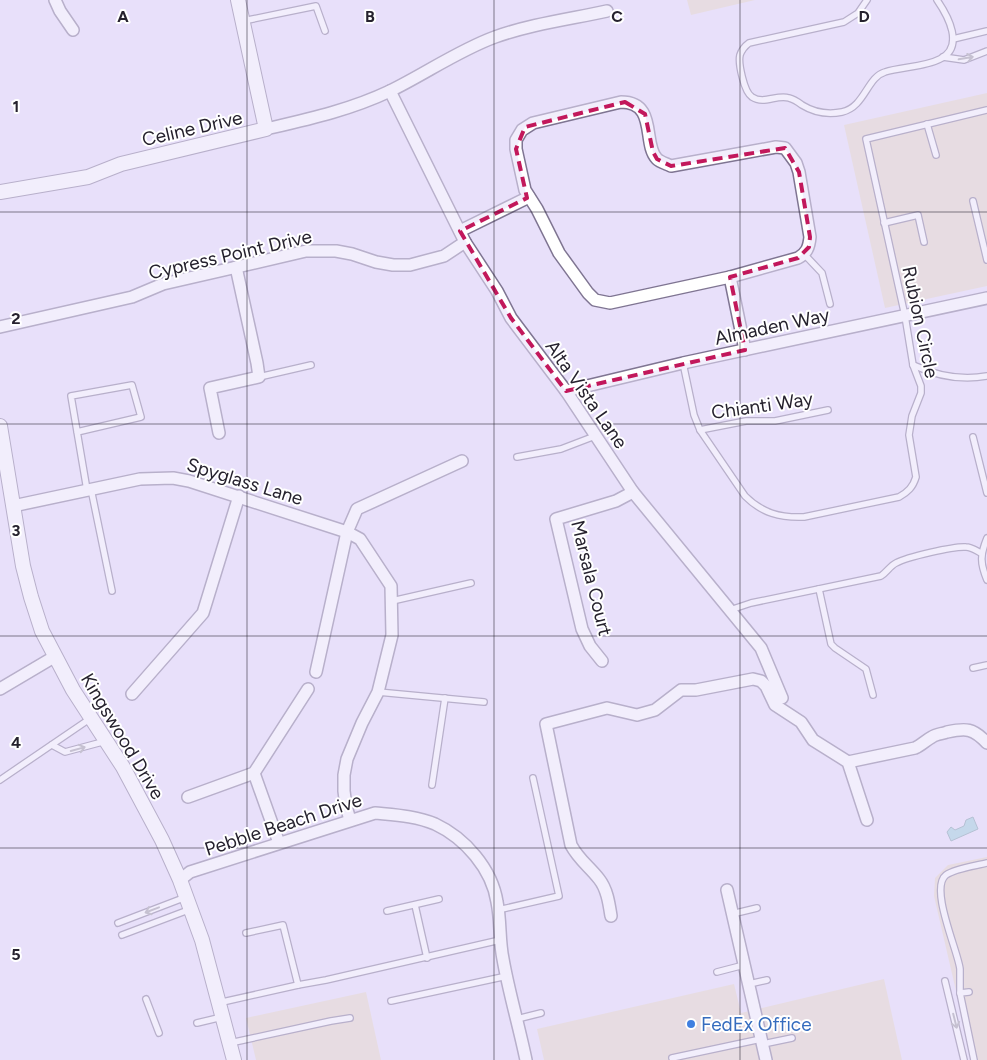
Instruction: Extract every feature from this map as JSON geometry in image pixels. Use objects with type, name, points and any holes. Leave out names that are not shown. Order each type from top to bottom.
[{"type":"street","points":[[55,0],[73,30]]},
{"type":"street","points":[[238,0],[266,130]]},
{"type":"street","name":"Celine Drive","points":[[0,192],[88,177],[121,164],[345,110],[390,91],[495,37],[516,30],[607,11]]},
{"type":"street","name":"Alta Vista Lane","points":[[390,91],[465,242],[497,291],[511,318],[566,392],[633,492],[761,648],[782,698]]},
{"type":"street","points":[[620,102],[630,102],[644,114],[653,152],[657,159],[671,166],[776,147],[784,148],[796,163],[800,172],[810,237],[809,247],[804,255],[798,258],[730,277],[603,303],[595,300],[588,293],[559,253],[529,197],[523,186],[516,149],[518,137],[525,127],[533,122],[620,102]]},
{"type":"street","points":[[460,231],[529,197]]},
{"type":"street","name":"Cypress Point Drive","points":[[0,326],[132,297],[163,284],[306,252],[321,250],[352,254],[376,262],[393,265],[410,265],[444,256],[465,242]]},
{"type":"street","points":[[219,433],[210,388],[258,377],[257,363],[236,267]]},
{"type":"street","points":[[730,277],[745,350]]},
{"type":"street","name":"Almaden Way","points":[[566,392],[745,350],[987,298]]},
{"type":"street","name":"Kingswood Drive","points":[[0,426],[23,566],[42,630],[54,657],[73,690],[123,767],[162,840],[180,880],[202,940],[234,1060]]},
{"type":"street","points":[[316,672],[347,532],[357,509],[462,461]]},
{"type":"street","name":"Spyglass Lane","points":[[13,506],[140,479],[173,478],[239,496],[347,532],[360,539],[391,586],[392,635],[378,692],[362,723],[347,759],[344,791],[350,820]]},
{"type":"street","name":"Marsala Court","points":[[602,662],[590,646],[582,628],[556,519],[616,501],[633,492]]},
{"type":"street","points":[[132,694],[203,613],[239,496]]},
{"type":"street","points":[[0,689],[54,657]]},
{"type":"street","points":[[611,916],[606,893],[600,880],[577,857],[571,845],[546,724],[607,708],[634,715],[645,713],[656,710],[676,692],[681,690],[696,690],[753,678],[761,681],[766,686],[774,705],[801,722],[813,740],[848,762],[867,820]]},
{"type":"street","points":[[188,797],[254,773],[308,688]]},
{"type":"street","points":[[848,762],[915,748],[934,735],[959,730],[973,731],[980,734],[987,743]]},
{"type":"street","points":[[254,773],[279,843]]},
{"type":"street","name":"Pebble Beach Drive","points":[[180,880],[190,872],[375,813],[405,816],[435,824],[464,844],[478,860],[494,889],[506,976],[526,1060]]},
{"type":"street","points":[[727,890],[766,1060]]},
{"type":"lane","points":[[867,0],[858,13],[844,22],[749,43],[745,46],[742,49],[740,61],[745,87],[749,94],[760,100],[791,98],[820,114],[844,112],[856,105],[882,73],[938,60],[949,52],[953,39],[953,30],[939,1]]},
{"type":"lane","points":[[243,21],[316,6],[325,30]]},
{"type":"lane","points":[[953,39],[987,31]]},
{"type":"lane","points":[[943,57],[964,60],[987,51]]},
{"type":"lane","name":"Rubion Circle","points":[[683,364],[694,415],[700,430],[745,496],[758,507],[774,515],[804,518],[899,497],[910,489],[916,477],[909,435],[912,416],[921,393],[912,365],[905,316],[866,139],[987,110]]},
{"type":"lane","points":[[928,124],[936,156]]},
{"type":"lane","points":[[973,201],[987,260]]},
{"type":"lane","points":[[884,222],[918,215],[924,242]]},
{"type":"lane","points":[[804,255],[822,273],[830,304]]},
{"type":"lane","points":[[258,377],[311,365]]},
{"type":"lane","points":[[912,365],[940,376],[972,378],[987,376]]},
{"type":"lane","points":[[77,432],[141,417],[132,385],[71,396],[77,432],[89,490],[112,591]]},
{"type":"lane","name":"Chianti Way","points":[[700,430],[746,421],[775,421],[828,410]]},
{"type":"lane","points":[[517,456],[561,449],[595,436]]},
{"type":"lane","points":[[973,437],[987,493]]},
{"type":"lane","points":[[987,538],[981,553],[982,568],[987,580]]},
{"type":"lane","points":[[730,610],[751,603],[881,576],[900,561],[954,548],[968,546],[981,553]]},
{"type":"lane","points":[[392,601],[471,583]]},
{"type":"lane","points":[[819,589],[831,644],[866,669],[873,695]]},
{"type":"lane","points":[[973,668],[987,665]]},
{"type":"lane","points":[[378,692],[484,702]]},
{"type":"lane","points":[[432,785],[446,698]]},
{"type":"lane","points":[[0,780],[91,718]]},
{"type":"lane","points":[[52,745],[65,752],[106,741]]},
{"type":"lane","points":[[498,910],[560,896],[533,778]]},
{"type":"lane","points":[[974,1060],[960,993],[960,968],[944,912],[941,883],[945,876],[962,869],[987,863]]},
{"type":"lane","points":[[387,911],[439,899]]},
{"type":"lane","points":[[118,923],[188,903]]},
{"type":"lane","points":[[122,935],[188,903]]},
{"type":"lane","points":[[415,905],[427,958]]},
{"type":"lane","points":[[732,914],[757,908]]},
{"type":"lane","points":[[246,934],[283,925],[298,985]]},
{"type":"lane","points":[[218,1003],[427,958],[500,940]]},
{"type":"lane","points":[[717,972],[744,965]]},
{"type":"lane","points":[[391,1001],[506,976]]},
{"type":"lane","points":[[749,984],[767,980]]},
{"type":"lane","points":[[945,981],[964,1060]]},
{"type":"lane","points":[[960,993],[969,992]]},
{"type":"lane","points":[[146,999],[159,1033]]},
{"type":"lane","points":[[517,1019],[541,1013]]},
{"type":"lane","points":[[197,1023],[222,1018]]},
{"type":"lane","points":[[228,1043],[350,1018]]},
{"type":"lane","points":[[672,1058],[792,1038]]},
{"type":"highlighted area","points":[[625,102],[645,114],[653,152],[657,159],[671,166],[785,148],[799,172],[810,237],[809,247],[798,258],[730,277],[745,350],[566,391],[511,318],[460,231],[527,198],[516,149],[525,127]]},
{"type":"shaded area","points":[[687,0],[755,0],[691,15]]},
{"type":"shaded area","points":[[987,93],[987,286],[885,308],[844,125]]},
{"type":"shaded area","points":[[973,817],[978,829],[951,841],[947,832],[951,827],[955,830],[964,826],[966,820]]},
{"type":"shaded area","points":[[987,857],[987,1060],[972,1060],[934,896],[935,878],[948,865]]},
{"type":"shaded area","points":[[884,979],[902,1060],[544,1060],[537,1029],[734,984],[741,1013]]},
{"type":"shaded area","points":[[366,992],[381,1060],[256,1060],[246,1018]]},
{"type":"place","name":"FedEx Office","points":[[691,1024]]}]
